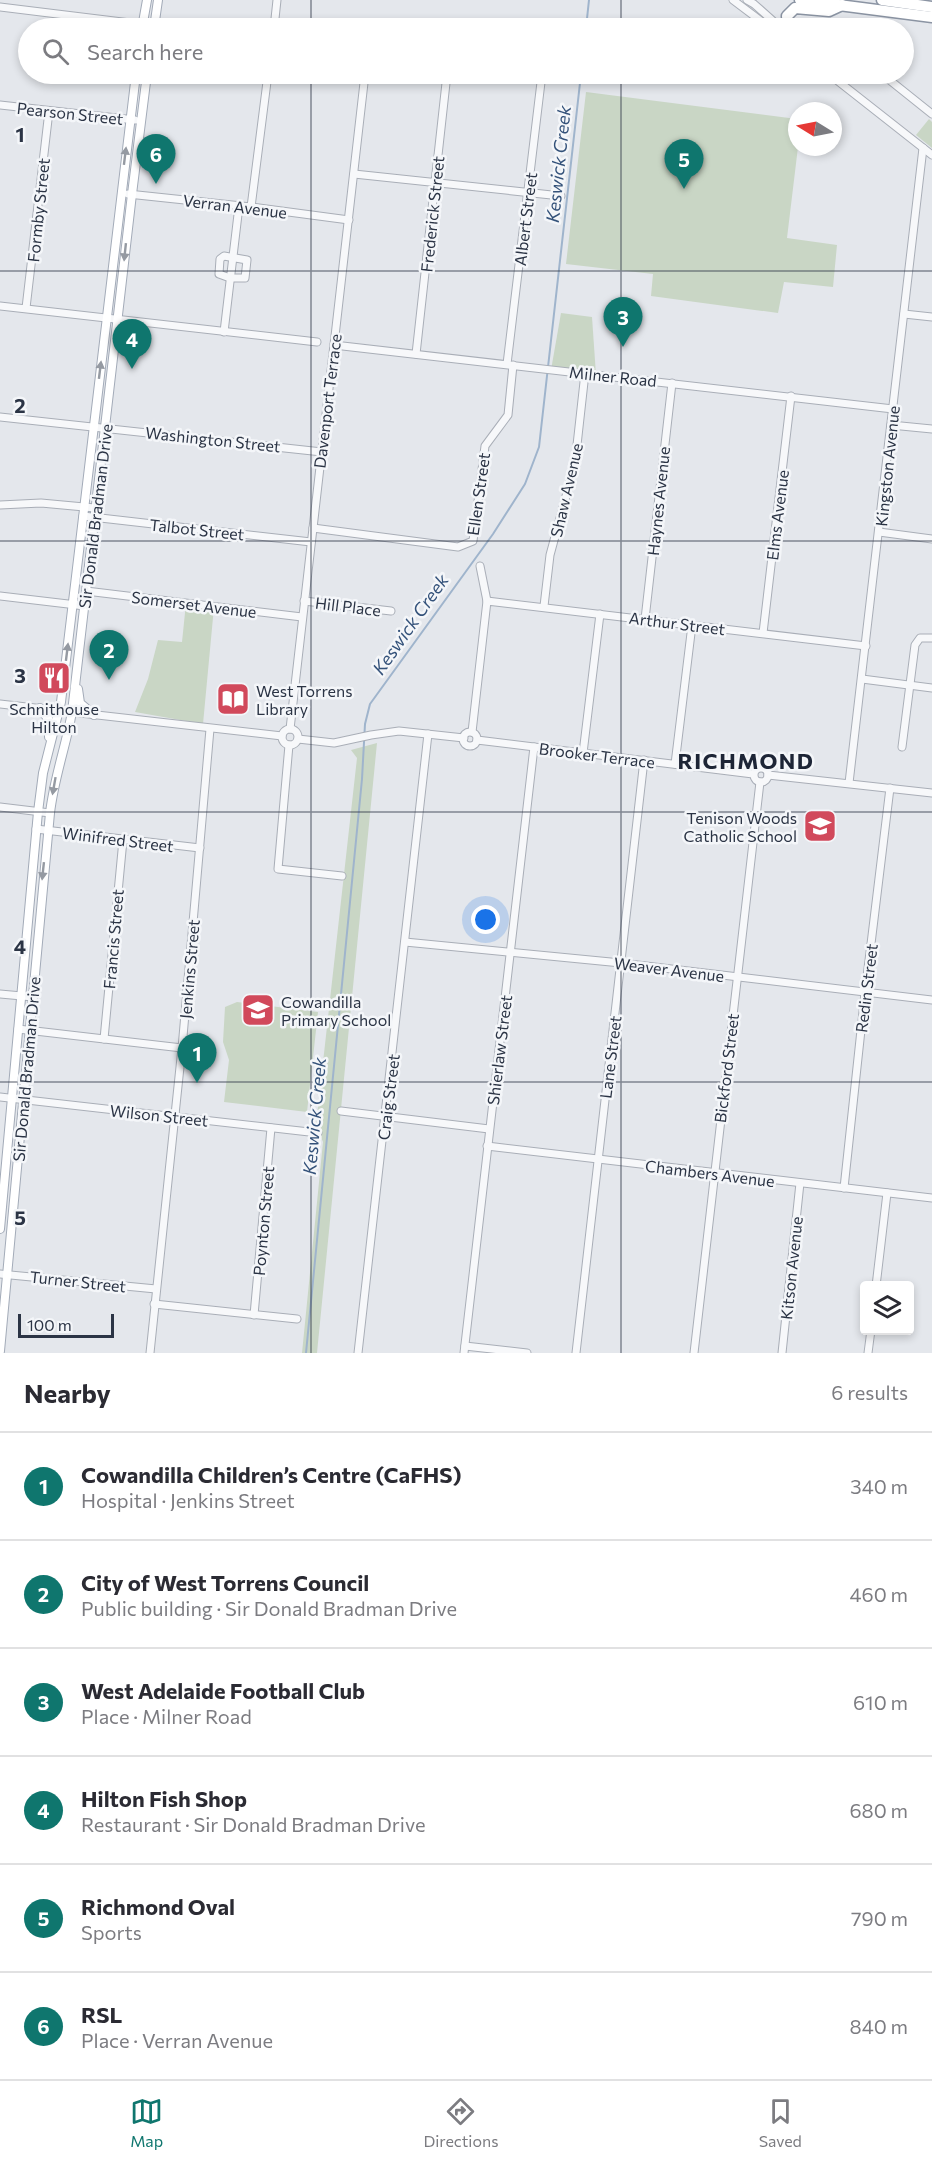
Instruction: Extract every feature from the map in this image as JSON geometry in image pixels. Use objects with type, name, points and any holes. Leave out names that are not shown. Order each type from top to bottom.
[{"type":"highway","points":[[800,0],[932,17]]},
{"type":"highway","points":[[882,0],[932,7]]},
{"type":"highway","points":[[787,18],[795,8],[829,11],[842,4]]},
{"type":"main road","points":[[144,18],[147,0]]},
{"type":"main road","points":[[155,18],[158,0]]},
{"type":"main road","name":"Sir Donald Bradman Drive","points":[[0,1229],[36,829],[49,747],[59,710],[134,84]]},
{"type":"main road","name":"Sir Donald Bradman Drive","points":[[0,1351],[4,1274],[24,1100],[48,830],[56,775],[68,737],[72,712],[146,84]]},
{"type":"main road","points":[[76,676],[80,703],[94,715]]},
{"type":"main road","points":[[40,708],[49,720],[49,747]]},
{"type":"street","points":[[275,18],[277,0]]},
{"type":"street","points":[[733,0],[757,18]]},
{"type":"street","points":[[747,0],[770,18]]},
{"type":"street","points":[[0,7],[83,18]]},
{"type":"street","points":[[251,207],[267,84]]},
{"type":"street","name":"Davenport Terrace","points":[[290,729],[365,84]]},
{"type":"street","name":"Frederick Street","points":[[416,354],[446,84]]},
{"type":"street","name":"Albert Street","points":[[510,365],[541,84]]},
{"type":"street","points":[[842,84],[932,154]]},
{"type":"street","points":[[894,84],[932,114]]},
{"type":"street","name":"Pearson Street","points":[[0,105],[140,121]]},
{"type":"street","name":"Formby Street","points":[[26,309],[49,111]]},
{"type":"street","name":"Kingston Avenue","points":[[849,783],[923,148]]},
{"type":"street","points":[[354,174],[561,196]]},
{"type":"street","name":"Verran Avenue","points":[[121,193],[349,220]]},
{"type":"street","points":[[224,332],[239,206]]},
{"type":"street","points":[[224,256],[233,257],[247,260],[247,269],[243,279],[219,274],[220,260],[224,256]]},
{"type":"street","points":[[0,306],[317,342]]},
{"type":"street","points":[[904,314],[932,317]]},
{"type":"street","name":"Milner Road","points":[[334,345],[893,409]]},
{"type":"street","name":"Ellen Street","points":[[313,528],[458,547],[473,542],[485,446],[508,415],[510,365]]},
{"type":"street","name":"Shaw Avenue","points":[[544,606],[550,555],[575,463],[585,374]]},
{"type":"street","name":"Haynes Avenue","points":[[645,619],[672,383]]},
{"type":"street","name":"Elms Avenue","points":[[763,633],[791,396]]},
{"type":"street","name":"Washington Street","points":[[0,417],[322,452]]},
{"type":"street","points":[[891,424],[932,429]]},
{"type":"street","name":"Talbot Street","points":[[0,505],[41,502],[84,512],[311,542]]},
{"type":"street","points":[[879,532],[932,539]]},
{"type":"street","points":[[464,738],[466,744],[470,746],[477,740],[472,732],[488,601],[480,566]]},
{"type":"street","name":"Somerset Avenue","points":[[86,591],[302,617]]},
{"type":"street","points":[[0,596],[85,606]]},
{"type":"street","name":"Hill Place","points":[[304,601],[391,611]]},
{"type":"street","name":"Arthur Street","points":[[488,601],[866,646]]},
{"type":"street","points":[[583,753],[600,614]]},
{"type":"street","points":[[675,764],[692,625]]},
{"type":"street","points":[[902,747],[917,640],[932,638]]},
{"type":"street","points":[[862,680],[932,688]]},
{"type":"street","points":[[0,704],[282,736]]},
{"type":"street","name":"Jenkins Street","points":[[150,1353],[182,1048],[210,729]]},
{"type":"street","points":[[282,736],[290,729],[296,732],[298,739]]},
{"type":"street","points":[[298,739],[333,743],[399,732],[464,738]]},
{"type":"street","points":[[464,738],[468,732],[472,732]]},
{"type":"street","name":"Craig Street","points":[[358,1353],[428,734]]},
{"type":"street","points":[[282,736],[284,742],[289,745]]},
{"type":"street","points":[[289,745],[298,739]]},
{"type":"street","name":"Brooker Terrace","points":[[477,740],[753,774]]},
{"type":"street","points":[[289,745],[278,869],[342,876]]},
{"type":"street","name":"Shierlaw Street","points":[[464,1350],[534,747]]},
{"type":"street","name":"Lane Street","points":[[576,1353],[644,760]]},
{"type":"street","points":[[762,767],[768,775],[764,781],[760,782],[754,778],[753,774],[757,768],[762,767]]},
{"type":"street","points":[[768,775],[932,793]]},
{"type":"street","name":"Bickford Street","points":[[694,1353],[760,782]]},
{"type":"street","name":"Redin Street","points":[[844,1188],[890,788]]},
{"type":"street","points":[[0,807],[50,813]]},
{"type":"street","name":"Winifred Street","points":[[36,829],[200,848]]},
{"type":"street","name":"Francis Street","points":[[104,1039],[123,840]]},
{"type":"street","name":"Weaver Avenue","points":[[405,942],[621,963],[932,1000]]},
{"type":"street","points":[[0,994],[33,997]]},
{"type":"street","points":[[18,1029],[182,1048]]},
{"type":"street","name":"Wilson Street","points":[[0,1097],[318,1133]]},
{"type":"street","points":[[340,1111],[489,1129]]},
{"type":"street","name":"Poynton Street","points":[[254,1315],[271,1128]]},
{"type":"street","name":"Chambers Avenue","points":[[487,1146],[932,1198]]},
{"type":"street","name":"Kitson Avenue","points":[[782,1353],[800,1183]]},
{"type":"street","points":[[877,1281],[887,1193]]},
{"type":"street","name":"Turner Street","points":[[4,1274],[156,1289]]},
{"type":"street","points":[[154,1304],[297,1319]]},
{"type":"street","points":[[868,1353],[870,1335]]},
{"type":"street","points":[[464,1350],[527,1353]]},
{"type":"green space","points":[[586,92],[788,118],[788,156],[797,156],[787,238],[837,245],[833,287],[784,282],[778,313],[651,296],[653,274],[566,264]]},
{"type":"green space","points":[[929,119],[932,122],[932,148],[916,135]]},
{"type":"green space","points":[[561,313],[592,317],[596,375],[551,370]]},
{"type":"green space","points":[[186,603],[214,607],[203,724],[135,712],[148,679],[158,640],[182,642]]},
{"type":"green space","points":[[377,743],[317,1353],[302,1353],[323,1142],[316,1125],[357,758],[351,750]]},
{"type":"green space","points":[[237,1002],[318,1012],[307,1112],[224,1102],[229,1060],[223,1042],[225,1007]]},
{"type":"waterway","name":"Keswick Creek","points":[[587,18],[589,0]]},
{"type":"waterway","name":"Keswick Creek","points":[[306,1353],[362,779],[365,724],[370,704],[493,534],[525,484],[539,447],[580,84]]},
{"type":"place","name":"RSL","points":[[156,184]]},
{"type":"place","name":"Richmond Oval","points":[[684,189]]},
{"type":"place","name":"West Adelaide Football Club","points":[[623,347]]},
{"type":"place","name":"Hilton Fish Shop","points":[[132,369]]},
{"type":"place","name":"Schnithouse Hilton","points":[[54,678]]},
{"type":"place","name":"City of West Torrens Council","points":[[109,680]]},
{"type":"place","name":"West Torrens Library","points":[[233,699]]},
{"type":"place","name":"Tenison Woods Catholic School","points":[[820,826]]},
{"type":"place","name":"Cowandilla Primary School","points":[[258,1010]]},
{"type":"place","name":"Cowandilla Children’s Centre (CaFHS)","points":[[197,1083]]},
{"type":"district","name":"RICHMOND","points":[[746,760]]}]
